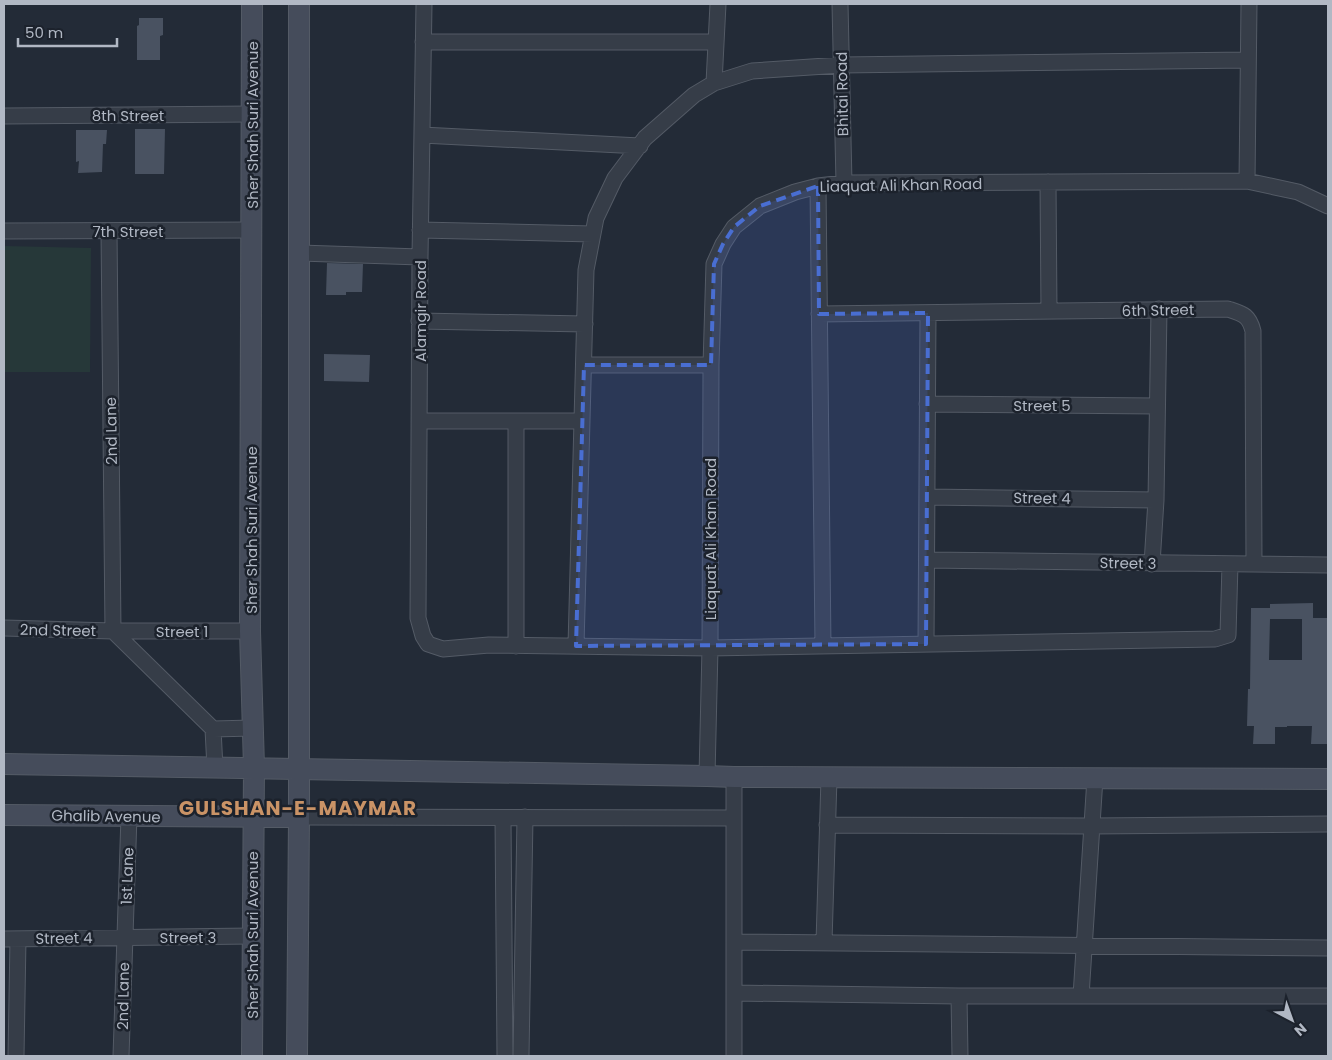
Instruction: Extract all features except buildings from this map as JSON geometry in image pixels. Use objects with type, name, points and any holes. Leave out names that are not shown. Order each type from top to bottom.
[{"type":"street","name":"Sher Shah Suri Avenue","points":[[252,4],[250,631],[254,767],[252,1056]]},
{"type":"street","points":[[297,1056],[300,4]]},
{"type":"street","name":"Alamgir Road","points":[[424,4],[420,230],[418,618],[423,636],[428,644],[443,649],[490,645],[516,646]]},
{"type":"street","points":[[714,83],[718,4]]},
{"type":"street","name":"Bhitai Road","points":[[840,4],[844,183]]},
{"type":"street","points":[[1247,181],[1249,4]]},
{"type":"street","points":[[423,42],[716,42]]},
{"type":"street","points":[[576,646],[586,270],[596,218],[615,178],[645,138],[694,95],[714,83],[752,71],[840,65],[1248,60]]},
{"type":"street","name":"8th Street","points":[[4,116],[252,114]]},
{"type":"street","points":[[422,134],[640,146]]},
{"type":"street","name":"Liaquat Ali Khan Road","points":[[707,776],[710,648],[710,365],[714,264],[723,244],[734,227],[760,206],[795,192],[818,186],[844,183],[1247,181],[1298,192],[1328,206]]},
{"type":"street","points":[[1048,182],[1049,311]]},
{"type":"street","points":[[818,186],[823,646]]},
{"type":"street","name":"7th Street","points":[[4,231],[252,230]]},
{"type":"street","points":[[420,230],[593,234]]},
{"type":"street","name":"2nd Lane","points":[[109,231],[113,631]]},
{"type":"street","points":[[300,253],[420,257]]},
{"type":"street","name":"6th Street","points":[[819,314],[1228,308],[1242,314],[1250,320],[1253,331],[1254,564]]},
{"type":"street","points":[[1152,564],[1156,500],[1160,310]]},
{"type":"street","points":[[926,644],[928,313]]},
{"type":"street","points":[[420,321],[585,324]]},
{"type":"street","points":[[584,365],[710,365]]},
{"type":"street","name":"Street 5","points":[[927,404],[1157,406]]},
{"type":"street","points":[[419,421],[582,421]]},
{"type":"street","points":[[516,421],[516,646],[710,648],[1215,639],[1228,635],[1230,564]]},
{"type":"street","name":"Street 4","points":[[928,497],[1156,500]]},
{"type":"street","name":"Street 3","points":[[928,560],[1328,565]]},
{"type":"street","name":"2nd Street","points":[[4,628],[113,631]]},
{"type":"street","points":[[113,631],[213,729],[215,768]]},
{"type":"street","name":"Street 1","points":[[113,631],[250,631]]},
{"type":"street","points":[[213,729],[253,728]]},
{"type":"street","points":[[4,764],[734,777],[1328,779]]},
{"type":"street","points":[[734,777],[734,1056]]},
{"type":"street","points":[[824,942],[829,778]]},
{"type":"street","points":[[1081,996],[1094,778]]},
{"type":"street","name":"Ghalib Avenue","points":[[4,815],[299,817]]},
{"type":"street","name":"1st Lane","points":[[124,937],[129,816]]},
{"type":"street","points":[[299,817],[734,818]]},
{"type":"street","points":[[503,818],[505,1056]]},
{"type":"street","points":[[521,1056],[525,818]]},
{"type":"street","points":[[828,825],[1091,826],[1328,824]]},
{"type":"street","name":"Street 3","points":[[124,937],[252,936]]},
{"type":"street","name":"2nd Lane","points":[[121,1056],[124,937]]},
{"type":"street","name":"Street 4","points":[[11,939],[124,937]]},
{"type":"street","points":[[11,939],[16,1056]]},
{"type":"street","points":[[734,942],[1083,944],[1328,948]]},
{"type":"street","points":[[734,993],[960,996],[1328,996]]},
{"type":"street","points":[[960,996],[960,1056]]},
{"type":"highlighted area","points":[[818,186],[819,314],[928,313],[926,644],[576,646],[584,365],[711,365],[714,264],[723,244],[734,227],[760,206]]},
{"type":"shaded area","points":[[4,246],[91,248],[90,372],[4,372]]},
{"type":"district","name":"GULSHAN-E-MAYMAR","points":[[298,808]]}]
